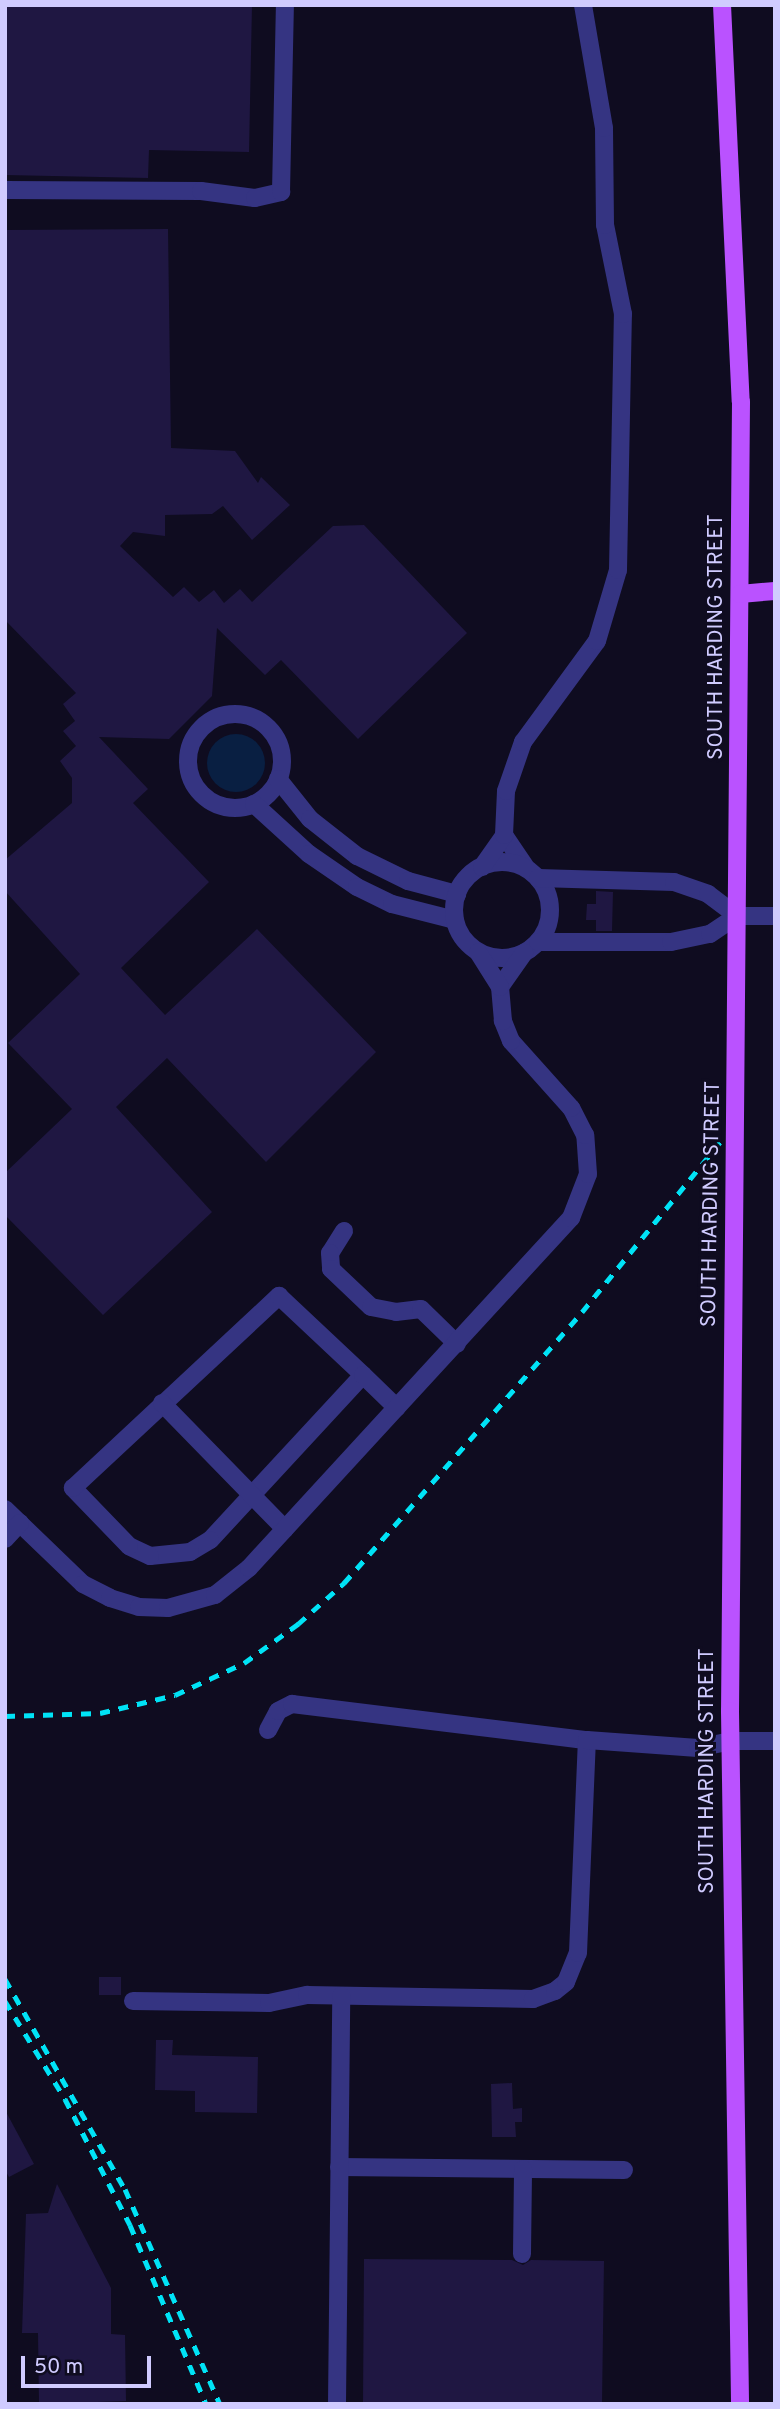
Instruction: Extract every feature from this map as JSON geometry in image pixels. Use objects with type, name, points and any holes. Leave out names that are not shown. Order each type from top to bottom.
[{"type":"main road","name":"SOUTH HARDING STREET","points":[[722,5],[741,391],[730,1741],[740,2404]]},
{"type":"main road","points":[[740,594],[775,591]]},
{"type":"street","points":[[5,190],[201,191],[255,198],[281,192],[285,5]]},
{"type":"street","points":[[482,867],[504,835],[506,790],[519,749],[597,642],[612,601],[620,556],[622,306],[605,225],[604,128],[583,5]]},
{"type":"street","points":[[254,804],[278,779],[280,747],[271,731],[256,720],[229,715],[203,727],[188,756],[195,786],[219,805],[254,804],[309,854],[357,887],[401,907],[455,920]]},
{"type":"street","points":[[278,779],[310,819],[357,856],[408,881],[457,894]]},
{"type":"street","points":[[500,987],[531,947],[550,907],[532,874],[504,835]]},
{"type":"street","points":[[5,1509],[93,1590],[125,1604],[158,1608],[198,1602],[221,1591],[285,1529],[571,1218],[588,1174],[587,1143],[578,1118],[511,1041],[503,1021],[500,987],[478,952],[461,936],[455,920],[457,894],[467,877],[482,867],[504,862],[532,874],[674,882],[708,894],[737,916]]},
{"type":"street","points":[[478,952],[501,958],[531,947],[684,940],[710,934],[737,916],[775,916]]},
{"type":"street","points":[[344,1231],[330,1252],[331,1269],[371,1307],[386,1311],[421,1309],[457,1344]]},
{"type":"street","points":[[363,1375],[210,1540],[190,1552],[150,1556],[129,1546],[73,1488],[279,1296],[363,1375],[397,1408]]},
{"type":"street","points":[[162,1403],[285,1529]]},
{"type":"street","points":[[5,1539],[20,1523]]},
{"type":"street","points":[[268,1730],[278,1711],[292,1704],[553,1733],[587,1741],[698,1748],[730,1741],[775,1741]]},
{"type":"street","points":[[134,2001],[269,2004],[307,1995],[533,1999],[566,1982],[575,1968],[579,1944],[587,1741]]},
{"type":"street","points":[[337,2404],[341,1996]]},
{"type":"street","points":[[339,2167],[624,2170]]},
{"type":"street","points":[[522,2254],[523,2169]]},
{"type":"water","points":[[230,734],[242,734],[257,742],[265,757],[265,769],[257,784],[242,792],[230,792],[215,784],[207,769],[207,757],[215,742]]},
{"type":"building","points":[[5,5],[252,5],[249,152],[149,150],[148,178],[5,175]]},
{"type":"building","points":[[168,229],[171,448],[235,451],[258,483],[261,477],[290,505],[252,540],[223,506],[212,514],[165,515],[165,536],[133,532],[120,546],[173,597],[184,587],[199,602],[214,590],[224,603],[240,589],[252,602],[333,526],[364,525],[467,633],[358,739],[281,660],[265,675],[217,628],[212,696],[169,739],[99,737],[148,789],[133,803],[209,882],[121,968],[165,1015],[257,929],[376,1052],[266,1162],[167,1058],[116,1107],[212,1212],[103,1315],[5,1215],[5,1173],[72,1109],[8,1043],[80,974],[5,891],[5,860],[72,803],[72,778],[60,761],[76,746],[63,731],[75,721],[63,704],[76,693],[5,620],[5,230]]},
{"type":"building","points":[[596,891],[613,892],[612,931],[596,931],[596,920],[586,920],[587,904],[596,904]]},
{"type":"building","points":[[99,1977],[121,1977],[121,1995],[99,1995]]},
{"type":"building","points":[[156,2040],[173,2040],[172,2055],[258,2057],[257,2113],[195,2112],[195,2091],[155,2090]]},
{"type":"building","points":[[512,2083],[513,2109],[522,2108],[522,2122],[515,2122],[516,2137],[492,2137],[491,2084]]},
{"type":"building","points":[[5,2110],[34,2164],[9,2177],[5,2170]]},
{"type":"building","points":[[57,2184],[111,2288],[111,2334],[125,2335],[126,2401],[39,2404],[38,2333],[22,2333],[26,2214],[48,2213]]},
{"type":"building","points":[[364,2259],[512,2260],[523,2265],[531,2260],[604,2261],[602,2404],[363,2404]]},
{"type":"railway","points":[[5,1716],[100,1713],[175,1695],[244,1663],[298,1624],[344,1583],[582,1312],[721,1141]]},
{"type":"railway","points":[[5,1979],[125,2189],[220,2404]]},
{"type":"railway","points":[[5,2001],[65,2099],[130,2225],[206,2404]]}]
